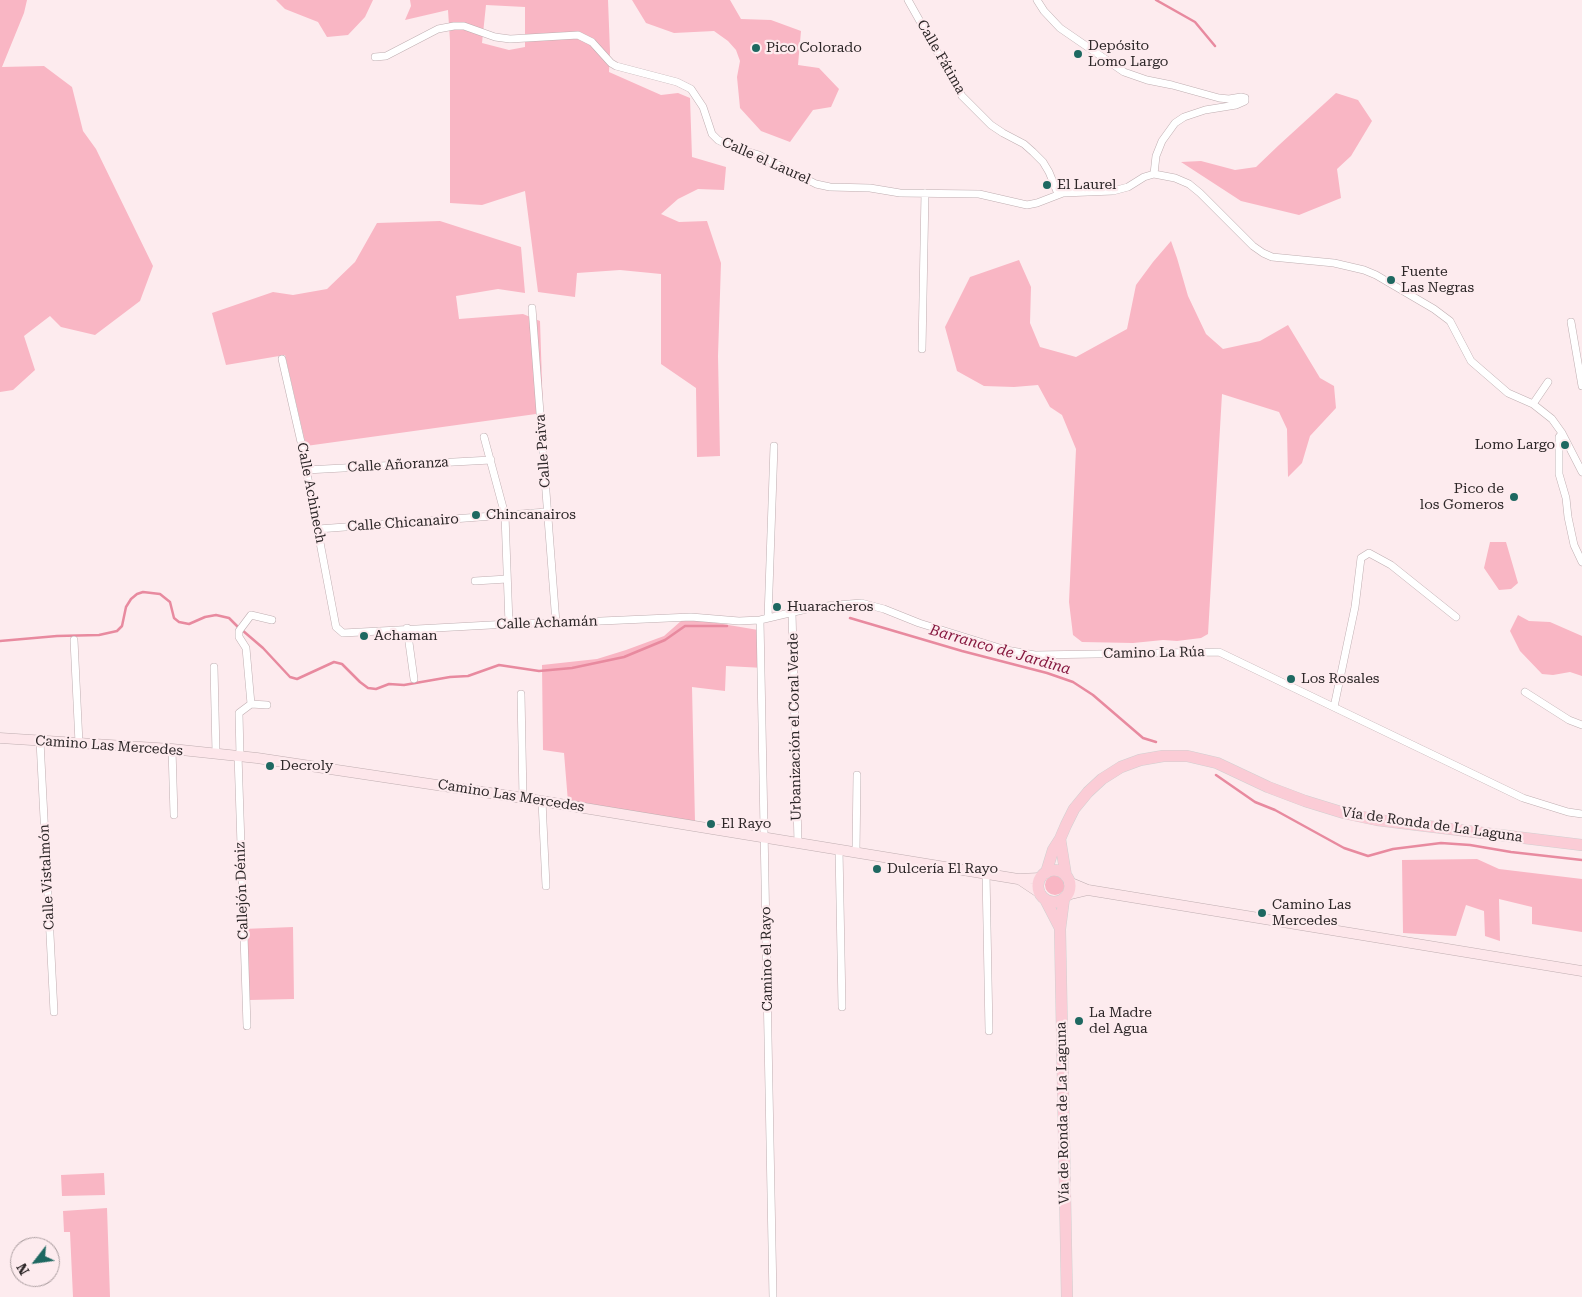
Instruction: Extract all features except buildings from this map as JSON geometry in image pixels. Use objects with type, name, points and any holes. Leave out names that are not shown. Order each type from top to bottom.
[{"type":"main road","name":"Camino Las Mercedes","points":[[0,738],[172,749],[239,756],[523,798],[1018,878],[1043,875]]},
{"type":"main road","name":"Vía de Ronda de La Laguna","points":[[1043,875],[1074,809],[1088,792],[1102,779],[1121,767],[1140,760],[1163,756],[1187,756],[1216,764],[1268,787],[1344,813],[1377,820],[1582,845]]},
{"type":"main road","points":[[1060,839],[1070,886],[1066,897]]},
{"type":"main road","points":[[1088,890],[1054,902],[1042,896],[1039,883],[1043,875],[1056,871],[1088,890],[1582,971]]},
{"type":"main road","name":"Camino Las Mercedes","points":[[1018,878],[1042,896]]},
{"type":"main road","name":"Vía de Ronda de La Laguna","points":[[1042,896],[1060,929]]},
{"type":"main road","name":"Vía de Ronda de La Laguna","points":[[1066,897],[1060,929],[1067,1297]]},
{"type":"street","name":"Calle Fátima","points":[[908,0],[962,96],[991,125],[1033,152],[1049,172],[1058,194]]},
{"type":"street","points":[[1036,0],[1044,12],[1060,28],[1124,72],[1147,80],[1219,98],[1246,98],[1245,101],[1236,105],[1211,108],[1190,115],[1175,123],[1162,141],[1156,156],[1154,174]]},
{"type":"street","name":"Calle el Laurel","points":[[375,57],[386,56],[438,29],[454,26],[464,26],[510,40],[578,35],[592,42],[616,66],[678,82],[691,89],[703,107],[712,134],[724,144],[759,155],[823,186],[870,188],[900,193],[979,194],[1027,205],[1037,204],[1058,194]]},
{"type":"street","points":[[1058,194],[1113,191],[1128,187],[1154,174],[1175,178],[1189,184],[1200,193],[1253,246],[1263,253],[1272,256],[1334,263],[1364,270],[1376,275],[1450,321],[1471,361],[1508,393],[1533,404],[1552,420],[1562,433],[1582,472]]},
{"type":"street","points":[[922,349],[925,193]]},
{"type":"street","name":"Calle Paiva","points":[[532,308],[556,623]]},
{"type":"street","points":[[1570,322],[1582,386]]},
{"type":"street","name":"Calle Achinech","points":[[282,359],[318,529],[336,627]]},
{"type":"street","points":[[1533,404],[1548,382]]},
{"type":"street","points":[[1562,433],[1559,437],[1559,474],[1566,498],[1574,545],[1582,562]]},
{"type":"street","points":[[484,437],[505,516],[509,624]]},
{"type":"street","points":[[768,618],[774,446]]},
{"type":"street","name":"Calle Añoranza","points":[[306,470],[491,460]]},
{"type":"street","name":"Calle Chicanairo","points":[[318,529],[547,512]]},
{"type":"street","points":[[1334,707],[1355,607],[1361,558],[1369,553],[1391,565],[1456,617]]},
{"type":"street","points":[[476,581],[507,580]]},
{"type":"street","name":"Camino La Rúa","points":[[760,620],[815,606],[861,603],[1006,650],[1034,655],[1219,652],[1523,798],[1568,812],[1582,814]]},
{"type":"street","name":"Urbanización el Coral Verde","points":[[792,612],[798,843]]},
{"type":"street","points":[[267,705],[251,704],[246,648],[239,637],[241,629],[251,615],[272,620]]},
{"type":"street","name":"Calle Achamán","points":[[336,627],[343,632],[691,617],[738,621],[760,620]]},
{"type":"street","name":"Camino el Rayo","points":[[760,620],[773,1297]]},
{"type":"street","points":[[407,628],[414,679]]},
{"type":"street","points":[[74,640],[79,743]]},
{"type":"street","points":[[214,666],[216,753]]},
{"type":"street","points":[[1525,692],[1569,720],[1582,725]]},
{"type":"street","points":[[521,694],[523,798]]},
{"type":"street","name":"Callejón Déniz","points":[[247,1026],[239,713],[251,704]]},
{"type":"street","name":"Calle Vistalmón","points":[[40,741],[54,1012]]},
{"type":"street","points":[[172,749],[174,815]]},
{"type":"street","points":[[856,852],[857,775]]},
{"type":"street","points":[[542,801],[546,886]]},
{"type":"street","points":[[839,849],[842,1007]]},
{"type":"street","points":[[986,873],[989,1031]]},
{"type":"shaded area","points":[[0,0],[27,0],[24,13],[2,67],[44,66],[72,87],[83,131],[96,149],[153,266],[140,301],[95,335],[61,327],[50,316],[24,336],[35,370],[13,390],[0,392]]},
{"type":"shaded area","points":[[276,0],[373,0],[365,17],[348,35],[327,37],[318,22],[285,9]]},
{"type":"shaded area","points":[[410,0],[608,0],[609,72],[661,95],[678,93],[690,98],[692,157],[726,167],[724,190],[698,189],[678,199],[661,214],[679,222],[707,221],[721,263],[718,356],[720,456],[697,457],[696,388],[661,364],[661,274],[620,270],[577,273],[575,297],[538,292],[525,191],[482,205],[450,203],[450,41],[448,10],[405,20],[411,6]],"holes":[[[486,5],[525,7],[525,47],[509,50],[482,43]]]},
{"type":"shaded area","points":[[632,0],[730,0],[741,19],[771,20],[801,31],[798,65],[819,68],[839,89],[831,107],[813,110],[790,142],[761,131],[740,108],[737,77],[740,61],[736,50],[728,41],[714,31],[674,33],[646,23]]},
{"type":"shaded area","points":[[1336,93],[1358,100],[1372,121],[1351,156],[1337,169],[1341,198],[1299,215],[1241,201],[1181,162],[1201,161],[1235,170],[1256,167]]},
{"type":"shaded area","points":[[440,221],[521,247],[525,293],[498,289],[456,296],[459,319],[523,314],[540,321],[543,413],[306,446],[285,355],[226,365],[212,313],[273,292],[293,295],[327,289],[355,262],[377,223]]},
{"type":"shaded area","points":[[1171,241],[1188,296],[1206,334],[1223,349],[1260,341],[1288,325],[1320,378],[1334,386],[1336,408],[1310,436],[1302,463],[1288,477],[1287,429],[1279,412],[1222,394],[1208,634],[1201,638],[1177,641],[1163,640],[1133,643],[1082,642],[1073,635],[1069,602],[1076,449],[1062,415],[1050,407],[1038,385],[1014,387],[984,386],[957,371],[945,327],[970,277],[1019,260],[1031,287],[1030,323],[1040,347],[1076,357],[1127,329],[1136,285]]},
{"type":"shaded area","points":[[1490,542],[1506,542],[1518,583],[1511,589],[1499,590],[1484,568]]},
{"type":"shaded area","points":[[1518,615],[1529,621],[1550,622],[1582,636],[1582,676],[1570,672],[1553,675],[1542,674],[1520,651],[1510,631]]},
{"type":"shaded area","points":[[693,619],[764,631],[764,668],[726,666],[725,691],[692,687],[695,822],[568,802],[564,753],[543,750],[542,665],[597,659],[664,636],[681,621]]},
{"type":"shaded area","points":[[1477,859],[1499,869],[1582,879],[1582,932],[1532,924],[1532,907],[1499,899],[1500,941],[1485,936],[1484,911],[1466,905],[1456,936],[1403,933],[1402,860]]},
{"type":"shaded area","points":[[1055,875],[1062,878],[1065,885],[1062,892],[1055,895],[1048,892],[1045,885],[1048,878]]},
{"type":"shaded area","points":[[293,927],[294,999],[249,1000],[243,929]]},
{"type":"shaded area","points":[[104,1173],[105,1195],[62,1196],[61,1175]]},
{"type":"shaded area","points":[[107,1208],[110,1297],[73,1297],[70,1232],[64,1232],[63,1211]]},
{"type":"waterway","points":[[1156,0],[1195,22],[1215,46]]},
{"type":"waterway","name":"Barranco de Jardina","points":[[0,641],[57,636],[99,635],[117,631],[122,626],[126,607],[131,599],[143,592],[160,594],[170,602],[174,618],[179,622],[189,624],[205,617],[216,615],[229,618],[238,627]]},
{"type":"waterway","name":"Barranco de Jardina","points":[[850,618],[1073,682],[1093,695],[1143,738],[1156,742]]},
{"type":"waterway","name":"Barranco de Jardina","points":[[242,630],[263,648],[290,677],[297,679],[334,662],[342,664],[368,688],[376,689],[389,684],[404,685],[450,677],[468,676],[499,665],[539,671],[572,668],[624,657],[665,640],[685,626],[727,626]]},
{"type":"waterway","points":[[1216,775],[1255,802],[1275,810],[1344,848],[1368,856],[1393,849],[1441,843],[1582,860]]},
{"type":"place","name":"Pico Colorado","points":[[756,48]]},
{"type":"place","name":"Depósito Lomo Largo","points":[[1078,54]]},
{"type":"place","name":"El Laurel","points":[[1047,185]]},
{"type":"place","name":"Fuente Las Negras","points":[[1391,280]]},
{"type":"place","name":"Lomo Largo","points":[[1565,445]]},
{"type":"place","name":"Pico de los Gomeros","points":[[1514,497]]},
{"type":"place","name":"Chincanairos","points":[[476,515]]},
{"type":"place","name":"Huaracheros","points":[[777,607]]},
{"type":"place","name":"Achaman","points":[[364,636]]},
{"type":"place","name":"Los Rosales","points":[[1291,679]]},
{"type":"place","name":"Decroly","points":[[270,766]]},
{"type":"place","name":"El Rayo","points":[[711,824]]},
{"type":"place","name":"Dulcería El Rayo","points":[[877,869]]},
{"type":"place","name":"Camino Las Mercedes","points":[[1262,913]]},
{"type":"place","name":"La Madre del Agua","points":[[1079,1021]]}]
